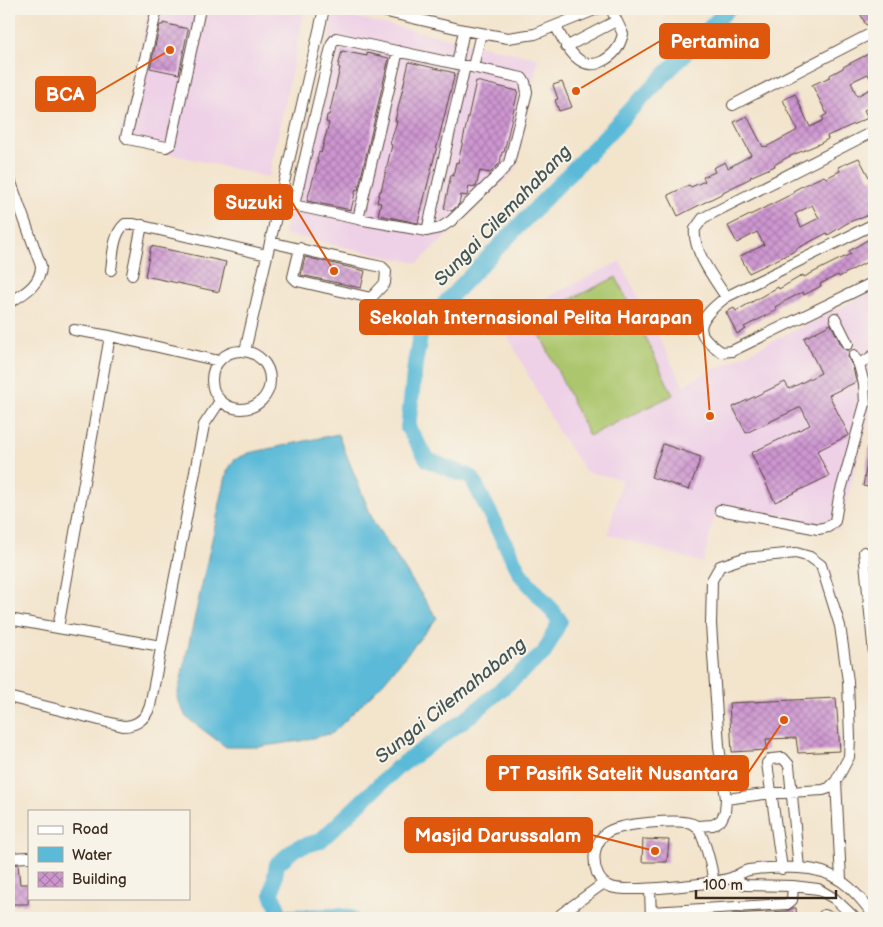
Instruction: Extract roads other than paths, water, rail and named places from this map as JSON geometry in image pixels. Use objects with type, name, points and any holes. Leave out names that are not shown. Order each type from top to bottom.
[{"type":"street","points":[[157,9],[126,137],[166,147],[171,144],[200,9]]},
{"type":"street","points":[[245,351],[324,9]]},
{"type":"street","points":[[374,9],[508,38],[521,37],[556,27],[597,9]]},
{"type":"street","points":[[556,27],[566,47],[578,59],[588,65],[598,64],[613,55],[619,48],[623,34],[611,9]]},
{"type":"street","points":[[566,47],[616,21]]},
{"type":"street","points":[[464,30],[465,66]]},
{"type":"street","points":[[733,105],[874,32]]},
{"type":"street","points":[[427,231],[465,66],[481,33]]},
{"type":"street","points":[[279,202],[358,219],[427,231],[440,228],[451,221],[509,163],[527,92],[525,82],[522,78],[336,38],[333,40],[294,205]]},
{"type":"street","points":[[358,219],[398,51]]},
{"type":"street","points":[[726,297],[705,264],[697,244],[695,229],[703,218],[874,131]]},
{"type":"street","points":[[9,177],[41,266],[38,279],[9,303]]},
{"type":"street","points":[[111,270],[116,240],[122,227],[126,224],[267,254]]},
{"type":"street","points":[[874,224],[726,297],[711,310],[701,328],[703,335],[721,352],[732,351],[874,282]]},
{"type":"street","points":[[132,275],[142,226]]},
{"type":"street","points":[[270,242],[300,248],[382,267],[386,270],[385,283],[371,298],[297,281],[293,277],[300,248]]},
{"type":"street","points":[[9,294],[24,292]]},
{"type":"street","points":[[835,318],[848,344]]},
{"type":"street","points":[[74,330],[110,336],[219,361]]},
{"type":"street","points":[[58,628],[110,336]]},
{"type":"street","points":[[245,351],[263,360],[270,378],[269,389],[265,398],[257,405],[248,409],[238,410],[228,407],[220,401],[214,394],[212,385],[214,368],[219,361],[230,353],[245,351]]},
{"type":"street","points":[[720,510],[818,529],[832,525],[835,521],[865,404],[864,384],[856,360],[874,355]]},
{"type":"street","points":[[12,698],[114,724],[130,725],[140,721],[148,712],[204,425],[220,401]]},
{"type":"street","points":[[864,552],[874,654]]},
{"type":"street","points":[[726,799],[772,793],[824,790],[836,782],[849,756],[848,681],[840,626],[821,566],[810,557],[796,553],[744,558],[720,566],[712,580],[711,624],[718,746],[726,799],[726,812],[721,820],[713,825],[697,826],[684,821],[665,822],[628,825],[607,831],[595,851],[595,866],[598,876],[604,883],[618,889],[650,889],[713,881],[731,878],[747,870],[799,868],[825,873],[841,880],[857,893],[874,916]]},
{"type":"street","points":[[9,619],[161,646]]},
{"type":"street","points":[[782,869],[767,763],[771,759],[783,758],[789,764],[799,868]]},
{"type":"street","points":[[836,782],[841,880]]},
{"type":"street","points":[[697,826],[707,852],[713,881]]},
{"type":"street","points":[[9,858],[28,857]]},
{"type":"street","points":[[731,878],[746,885],[793,886],[818,889],[836,899],[855,918]]},
{"type":"street","points":[[561,914],[604,883]]},
{"type":"street","points":[[650,889],[651,915],[787,904],[792,900],[793,886]]},
{"type":"water","points":[[338,434],[374,523],[437,618],[383,683],[333,733],[300,741],[256,747],[226,747],[186,717],[177,697],[227,472],[234,460],[249,453]]},
{"type":"waterway","name":"Sungai Cilemahabang","points":[[351,918],[341,916],[281,917],[272,894],[277,864],[296,848],[320,841],[397,768],[471,715],[544,653],[560,621],[521,575],[472,478],[428,460],[408,428],[415,364],[421,331],[453,294],[728,9]]},
{"type":"place","name":"BCA","points":[[170,50]]},
{"type":"place","name":"Pertamina","points":[[576,91]]},
{"type":"place","name":"Suzuki","points":[[334,271]]},
{"type":"place","name":"Sekolah Internasional Pelita Harapan","points":[[710,416]]},
{"type":"place","name":"PT Pasifik Satelit Nusantara","points":[[784,720]]},
{"type":"place","name":"Masjid Darussalam","points":[[655,851]]}]
